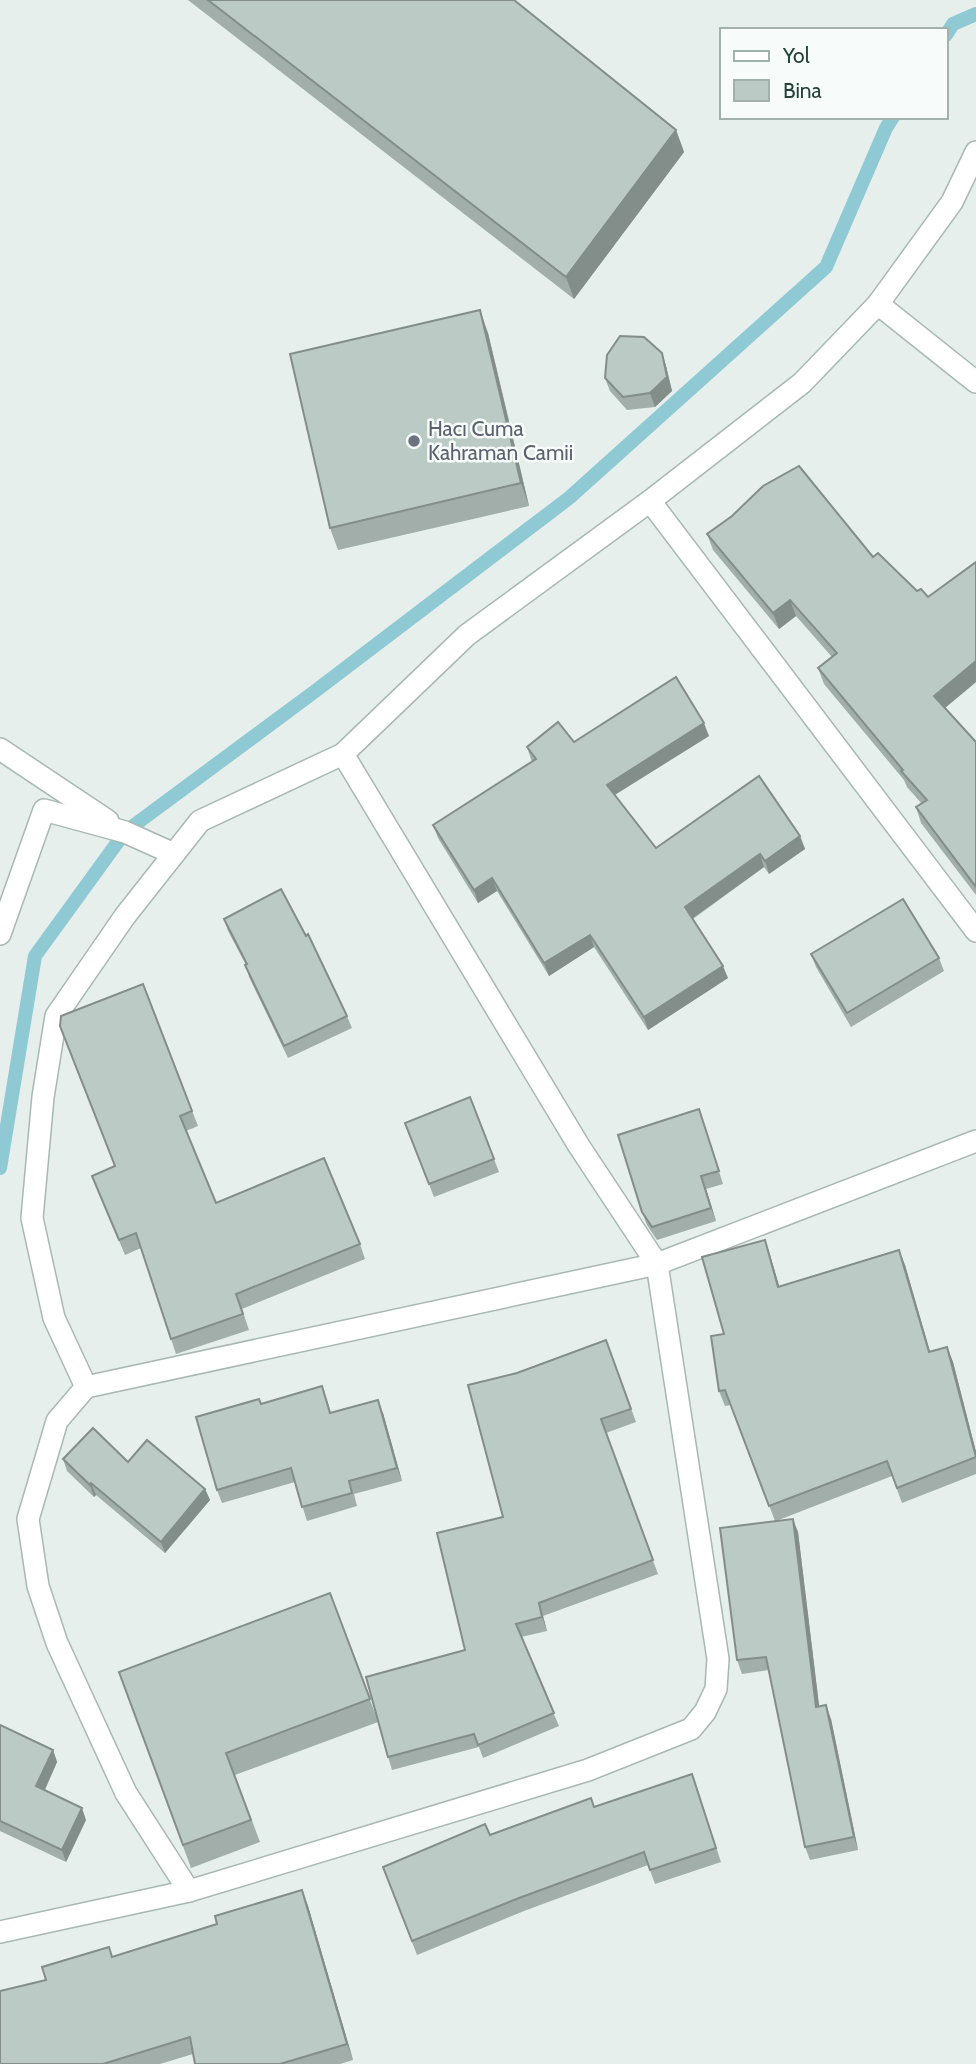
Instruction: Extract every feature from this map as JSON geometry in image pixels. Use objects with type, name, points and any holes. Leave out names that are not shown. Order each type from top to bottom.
[{"type":"street","points":[[86,1387],[54,1318],[32,1217],[47,1070],[56,1016],[124,916],[200,821],[343,754],[467,635],[650,501],[802,383],[878,304],[952,202],[976,152]]},
{"type":"street","points":[[878,304],[976,382]]},
{"type":"street","points":[[650,501],[976,931]]},
{"type":"street","points":[[0,749],[124,832],[174,855]]},
{"type":"street","points":[[0,1932],[188,1891],[588,1770],[691,1729],[705,1712],[716,1689],[718,1659],[657,1264],[579,1146],[343,754]]},
{"type":"street","points":[[0,934],[44,810],[124,832]]},
{"type":"street","points":[[188,1891],[126,1793],[57,1643],[38,1586],[28,1519],[57,1421],[86,1387],[657,1264],[976,1141]]},
{"type":"building","points":[[208,0],[514,0],[676,130],[566,277]]},
{"type":"building","name":"Hacı Cuma Kahraman Camii","points":[[480,310],[521,483],[330,528],[290,354]]},
{"type":"building","points":[[620,336],[644,337],[662,353],[667,377],[650,393],[623,397],[605,378],[607,355]]},
{"type":"building","points":[[799,466],[873,557],[878,553],[917,591],[921,589],[928,597],[976,562],[976,661],[934,696],[976,742],[976,887],[916,807],[927,800],[818,668],[837,653],[790,600],[773,613],[707,534],[732,516],[763,486]]},
{"type":"building","points":[[676,677],[704,723],[607,785],[656,848],[759,776],[800,836],[765,861],[760,854],[685,907],[723,966],[644,1017],[590,935],[544,963],[492,878],[474,890],[433,825],[536,759],[527,747],[558,722],[574,742]]},
{"type":"building","points":[[281,889],[306,936],[308,934],[347,1016],[284,1046],[224,919]]},
{"type":"building","points":[[903,899],[939,958],[847,1013],[811,954]]},
{"type":"building","points":[[143,984],[192,1111],[180,1116],[216,1203],[324,1158],[360,1244],[236,1294],[243,1314],[171,1339],[136,1233],[119,1240],[92,1176],[115,1166],[60,1026],[61,1016]]},
{"type":"building","points":[[470,1097],[494,1159],[429,1184],[405,1123]]},
{"type":"building","points":[[699,1109],[719,1171],[701,1176],[711,1208],[652,1227],[642,1212],[618,1135]]},
{"type":"building","points":[[765,1240],[778,1287],[899,1250],[929,1352],[947,1347],[976,1457],[897,1488],[887,1461],[769,1506],[725,1390],[719,1391],[711,1336],[724,1334],[702,1257]]},
{"type":"building","points":[[606,1340],[631,1409],[601,1419],[653,1560],[539,1603],[542,1617],[516,1624],[554,1713],[478,1745],[474,1734],[388,1757],[366,1677],[465,1650],[437,1533],[503,1517],[468,1385],[517,1373]]},
{"type":"building","points":[[322,1386],[330,1413],[378,1400],[397,1468],[349,1481],[352,1493],[302,1507],[291,1468],[217,1490],[196,1417],[259,1399],[261,1404]]},
{"type":"building","points":[[93,1428],[128,1462],[147,1440],[205,1489],[161,1542],[91,1483],[90,1485],[63,1459]]},
{"type":"building","points":[[793,1519],[816,1707],[826,1705],[854,1837],[805,1847],[766,1657],[737,1660],[720,1528]]},
{"type":"building","points":[[330,1593],[370,1699],[226,1753],[251,1820],[183,1845],[119,1672]]},
{"type":"building","points":[[0,1725],[53,1750],[36,1786],[82,1808],[62,1850],[0,1821]]},
{"type":"building","points":[[692,1774],[716,1848],[650,1870],[644,1852],[412,1941],[383,1867],[485,1824],[490,1835],[591,1798],[594,1807]]},
{"type":"building","points":[[302,1890],[347,2044],[280,2064],[195,2064],[190,2037],[103,2064],[0,2064],[0,1991],[46,1980],[42,1967],[109,1947],[112,1957],[217,1924],[215,1916]]},
{"type":"waterway","points":[[948,32],[953,24],[976,14]]},
{"type":"waterway","points":[[0,1168],[35,956],[125,832],[569,498],[826,267],[892,119]]},
{"type":"place","name":"Hacı Cuma Kahraman Camii","points":[[414,441]]}]
